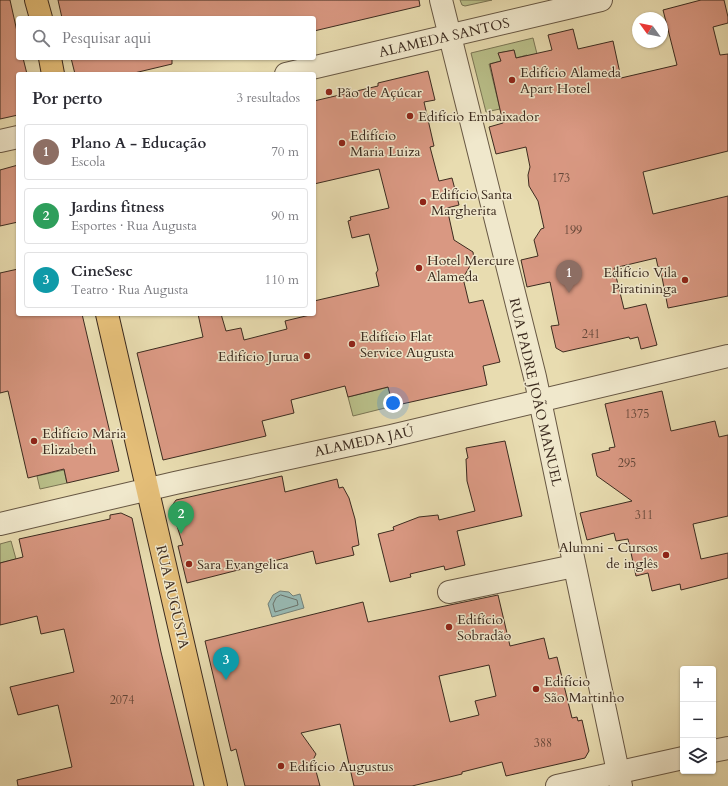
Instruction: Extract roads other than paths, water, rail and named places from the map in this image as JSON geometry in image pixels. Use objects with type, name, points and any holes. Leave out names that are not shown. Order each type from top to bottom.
[{"type":"main road","points":[[36,0],[40,16]]},
{"type":"main road","points":[[50,60],[53,72]]},
{"type":"main road","name":"RUA AUGUSTA","points":[[107,316],[216,786]]},
{"type":"street","name":"RUA PADRE JOÃO MANUEL","points":[[441,0],[540,401],[620,779]]},
{"type":"street","name":"ALAMEDA SANTOS","points":[[295,72],[601,0]]},
{"type":"street","points":[[0,141],[16,137]]},
{"type":"street","name":"ALAMEDA JAÚ","points":[[0,524],[148,489],[391,436],[728,356]]},
{"type":"street","points":[[449,592],[574,566]]},
{"type":"street","points":[[716,750],[728,748]]},
{"type":"street","points":[[557,786],[620,779],[680,759]]},
{"type":"water","points":[[280,591],[289,592],[293,596],[300,594],[304,608],[272,617],[268,604],[273,595]]},
{"type":"place","name":"Edifício Alameda Apart Hotel","points":[[512,80]]},
{"type":"place","name":"Pão de Açúcar","points":[[329,92]]},
{"type":"place","name":"Edifício Embaixador","points":[[410,116]]},
{"type":"place","name":"Edifício Maria Luiza","points":[[342,143]]},
{"type":"place","name":"Edifício Santa Margherita","points":[[423,202]]},
{"type":"place","name":"Hotel Mercure Alameda","points":[[419,268]]},
{"type":"place","name":"Edifício Vila Piratininga","points":[[685,280]]},
{"type":"place","name":"Plano A - Educação","points":[[569,293]]},
{"type":"place","name":"Edifício Flat Service Augusta","points":[[352,344]]},
{"type":"place","name":"Edifício Jurua","points":[[307,356]]},
{"type":"place","name":"Edifício Maria Elizabeth","points":[[34,441]]},
{"type":"place","name":"Jardins fitness","points":[[181,534]]},
{"type":"place","name":"Alumni - Cursos de inglês","points":[[666,555]]},
{"type":"place","name":"Sara Evangelica","points":[[189,564]]},
{"type":"place","name":"Edifício Sobradão","points":[[449,627]]},
{"type":"place","name":"CineSesc","points":[[226,680]]},
{"type":"place","name":"Edifício São Martinho","points":[[536,689]]},
{"type":"place","name":"Edifício Augustus","points":[[281,766]]}]
